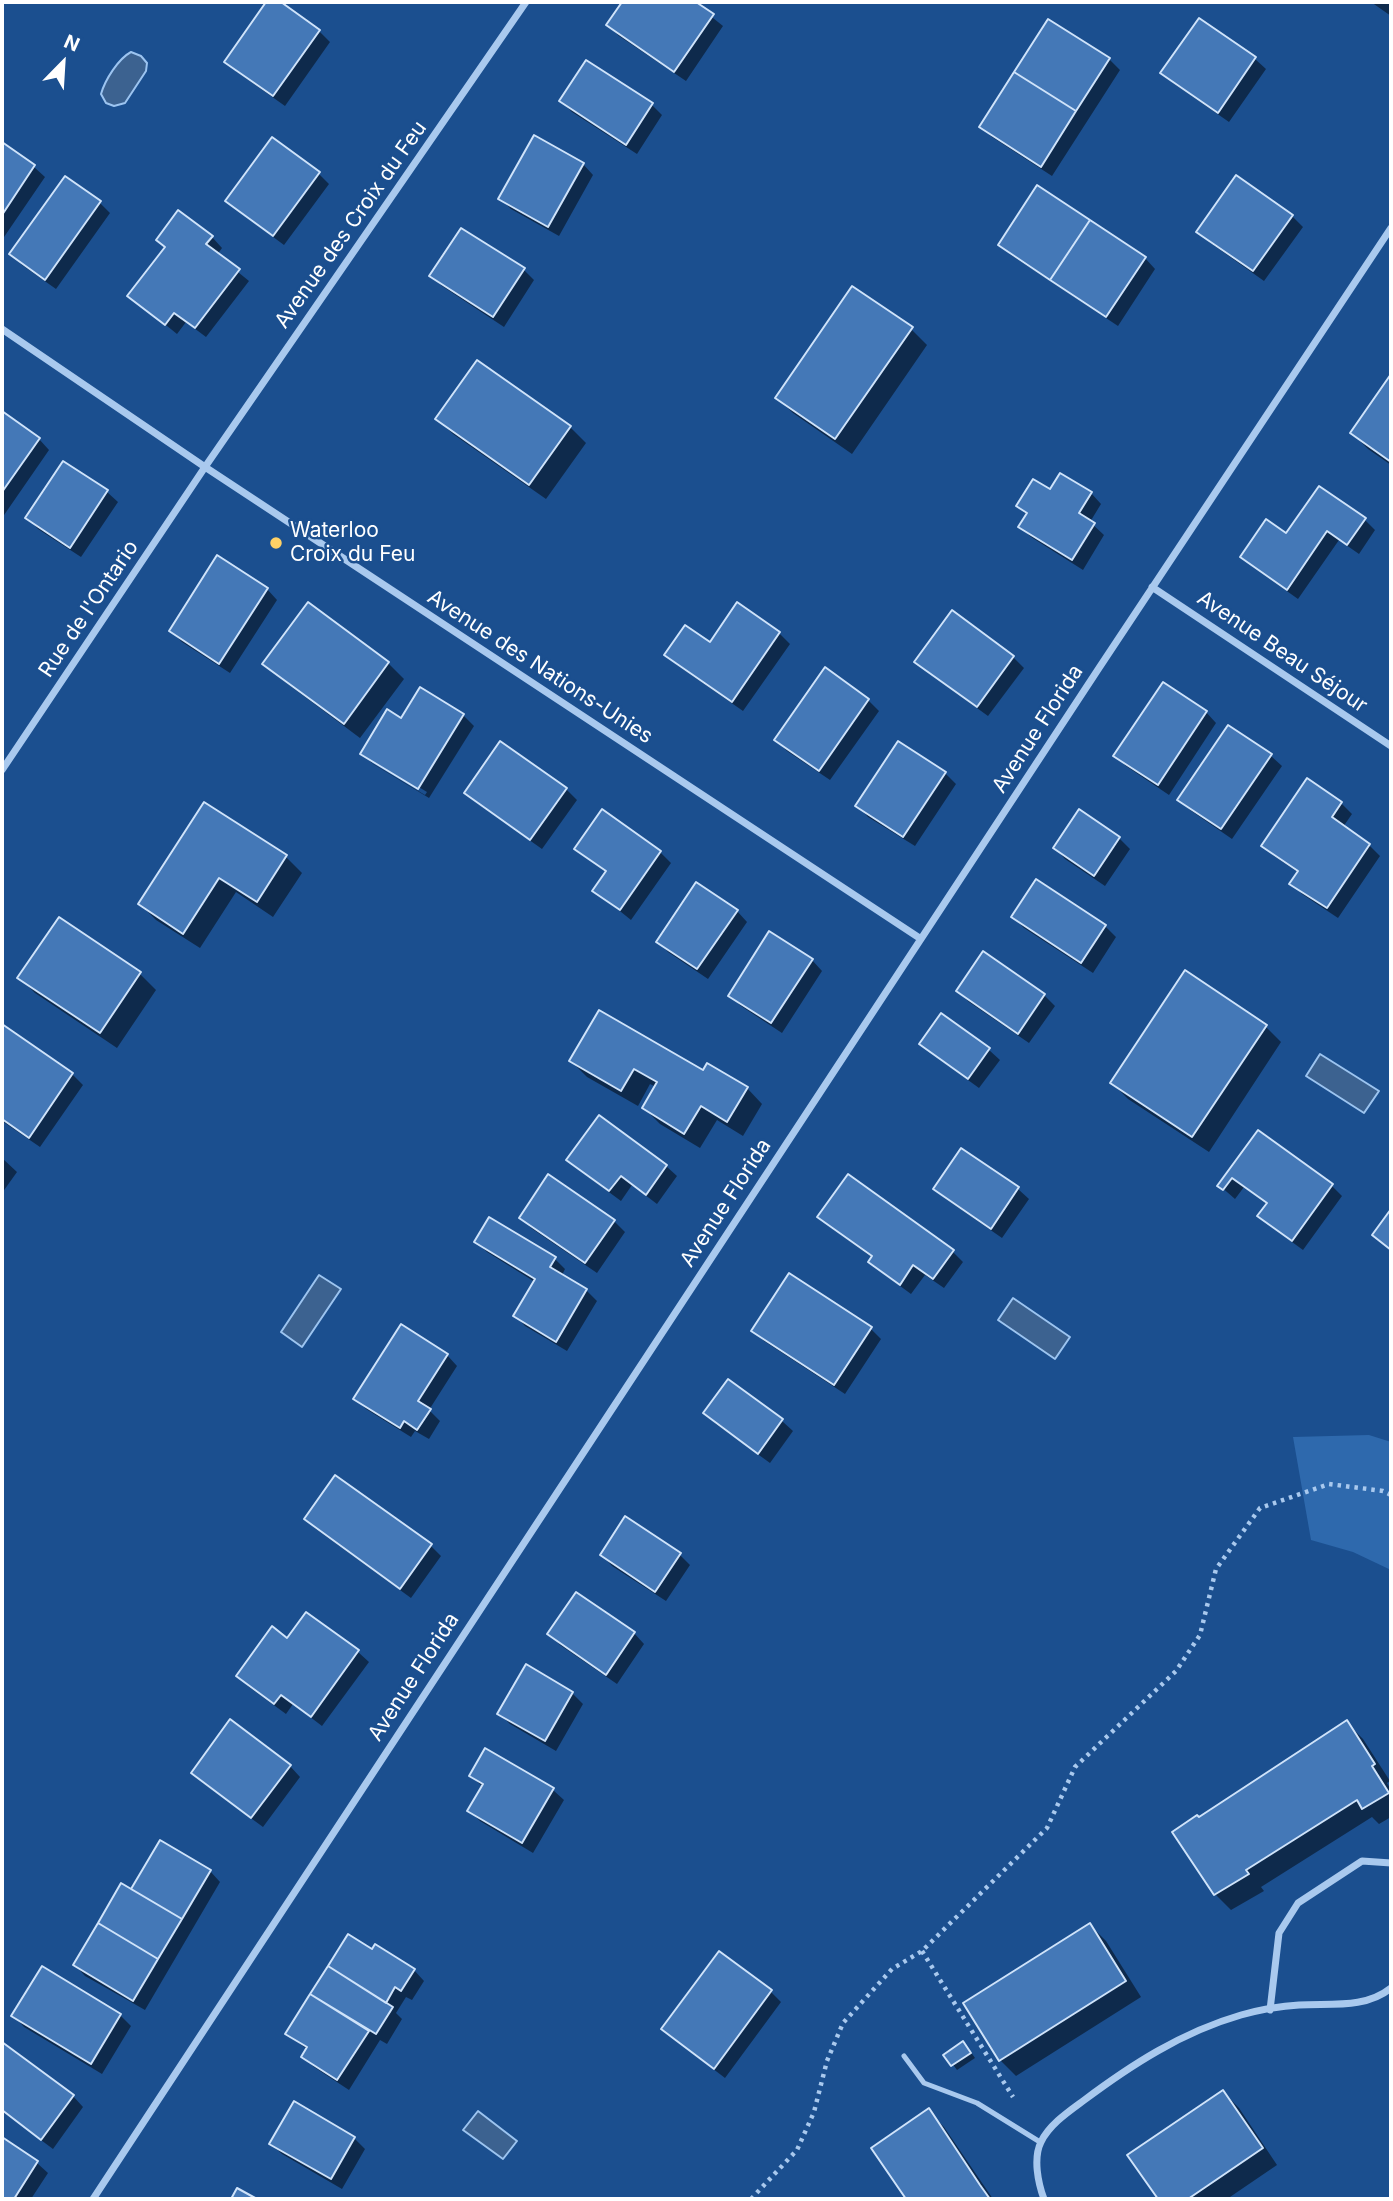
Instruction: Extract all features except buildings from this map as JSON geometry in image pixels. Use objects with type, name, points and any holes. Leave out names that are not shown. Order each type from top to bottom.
[{"type":"street","name":"Avenue des Croix du Feu","points":[[205,467],[526,2]]},
{"type":"street","name":"Avenue Florida","points":[[93,2199],[1152,587],[1391,228]]},
{"type":"street","name":"Avenue des Nations-Unies","points":[[2,329],[205,467],[921,939]]},
{"type":"street","name":"Rue de l'Ontario","points":[[2,770],[205,467]]},
{"type":"street","name":"Avenue Beau Séjour","points":[[1152,587],[1391,746]]},
{"type":"street","points":[[1270,2010],[1279,1933],[1298,1903],[1362,1861],[1391,1863]]},
{"type":"street","points":[[1044,2199],[1037,2162],[1040,2142],[1062,2117],[1120,2073],[1177,2039],[1242,2014],[1298,2005],[1342,2006],[1382,1996],[1391,1989]]},
{"type":"lane","points":[[904,2056],[924,2083],[977,2103],[1040,2142]]},
{"type":"path","points":[[751,2199],[797,2150],[814,2112],[827,2061],[843,2022],[892,1969],[922,1951],[1047,1828],[1075,1767],[1176,1671],[1200,1635],[1216,1569],[1259,1508],[1329,1484],[1383,1491],[1391,1495]]},
{"type":"path","points":[[922,1951],[1019,2108],[1012,2123]]},
{"type":"shaded area","points":[[131,52],[141,56],[147,63],[146,71],[125,103],[114,106],[106,103],[101,94],[106,83],[117,65]]},
{"type":"shaded area","points":[[1320,1054],[1379,1091],[1364,1113],[1306,1076]]},
{"type":"shaded area","points":[[319,1275],[341,1289],[302,1347],[281,1332]]},
{"type":"shaded area","points":[[1013,1298],[1070,1337],[1055,1359],[998,1320]]},
{"type":"shaded area","points":[[1369,1435],[1391,1442],[1391,1570],[1353,1552],[1311,1540],[1293,1437]]},
{"type":"shaded area","points":[[478,2111],[517,2141],[503,2159],[463,2130]]},
{"type":"place","name":"Waterloo Croix du Feu","points":[[276,543]]}]
